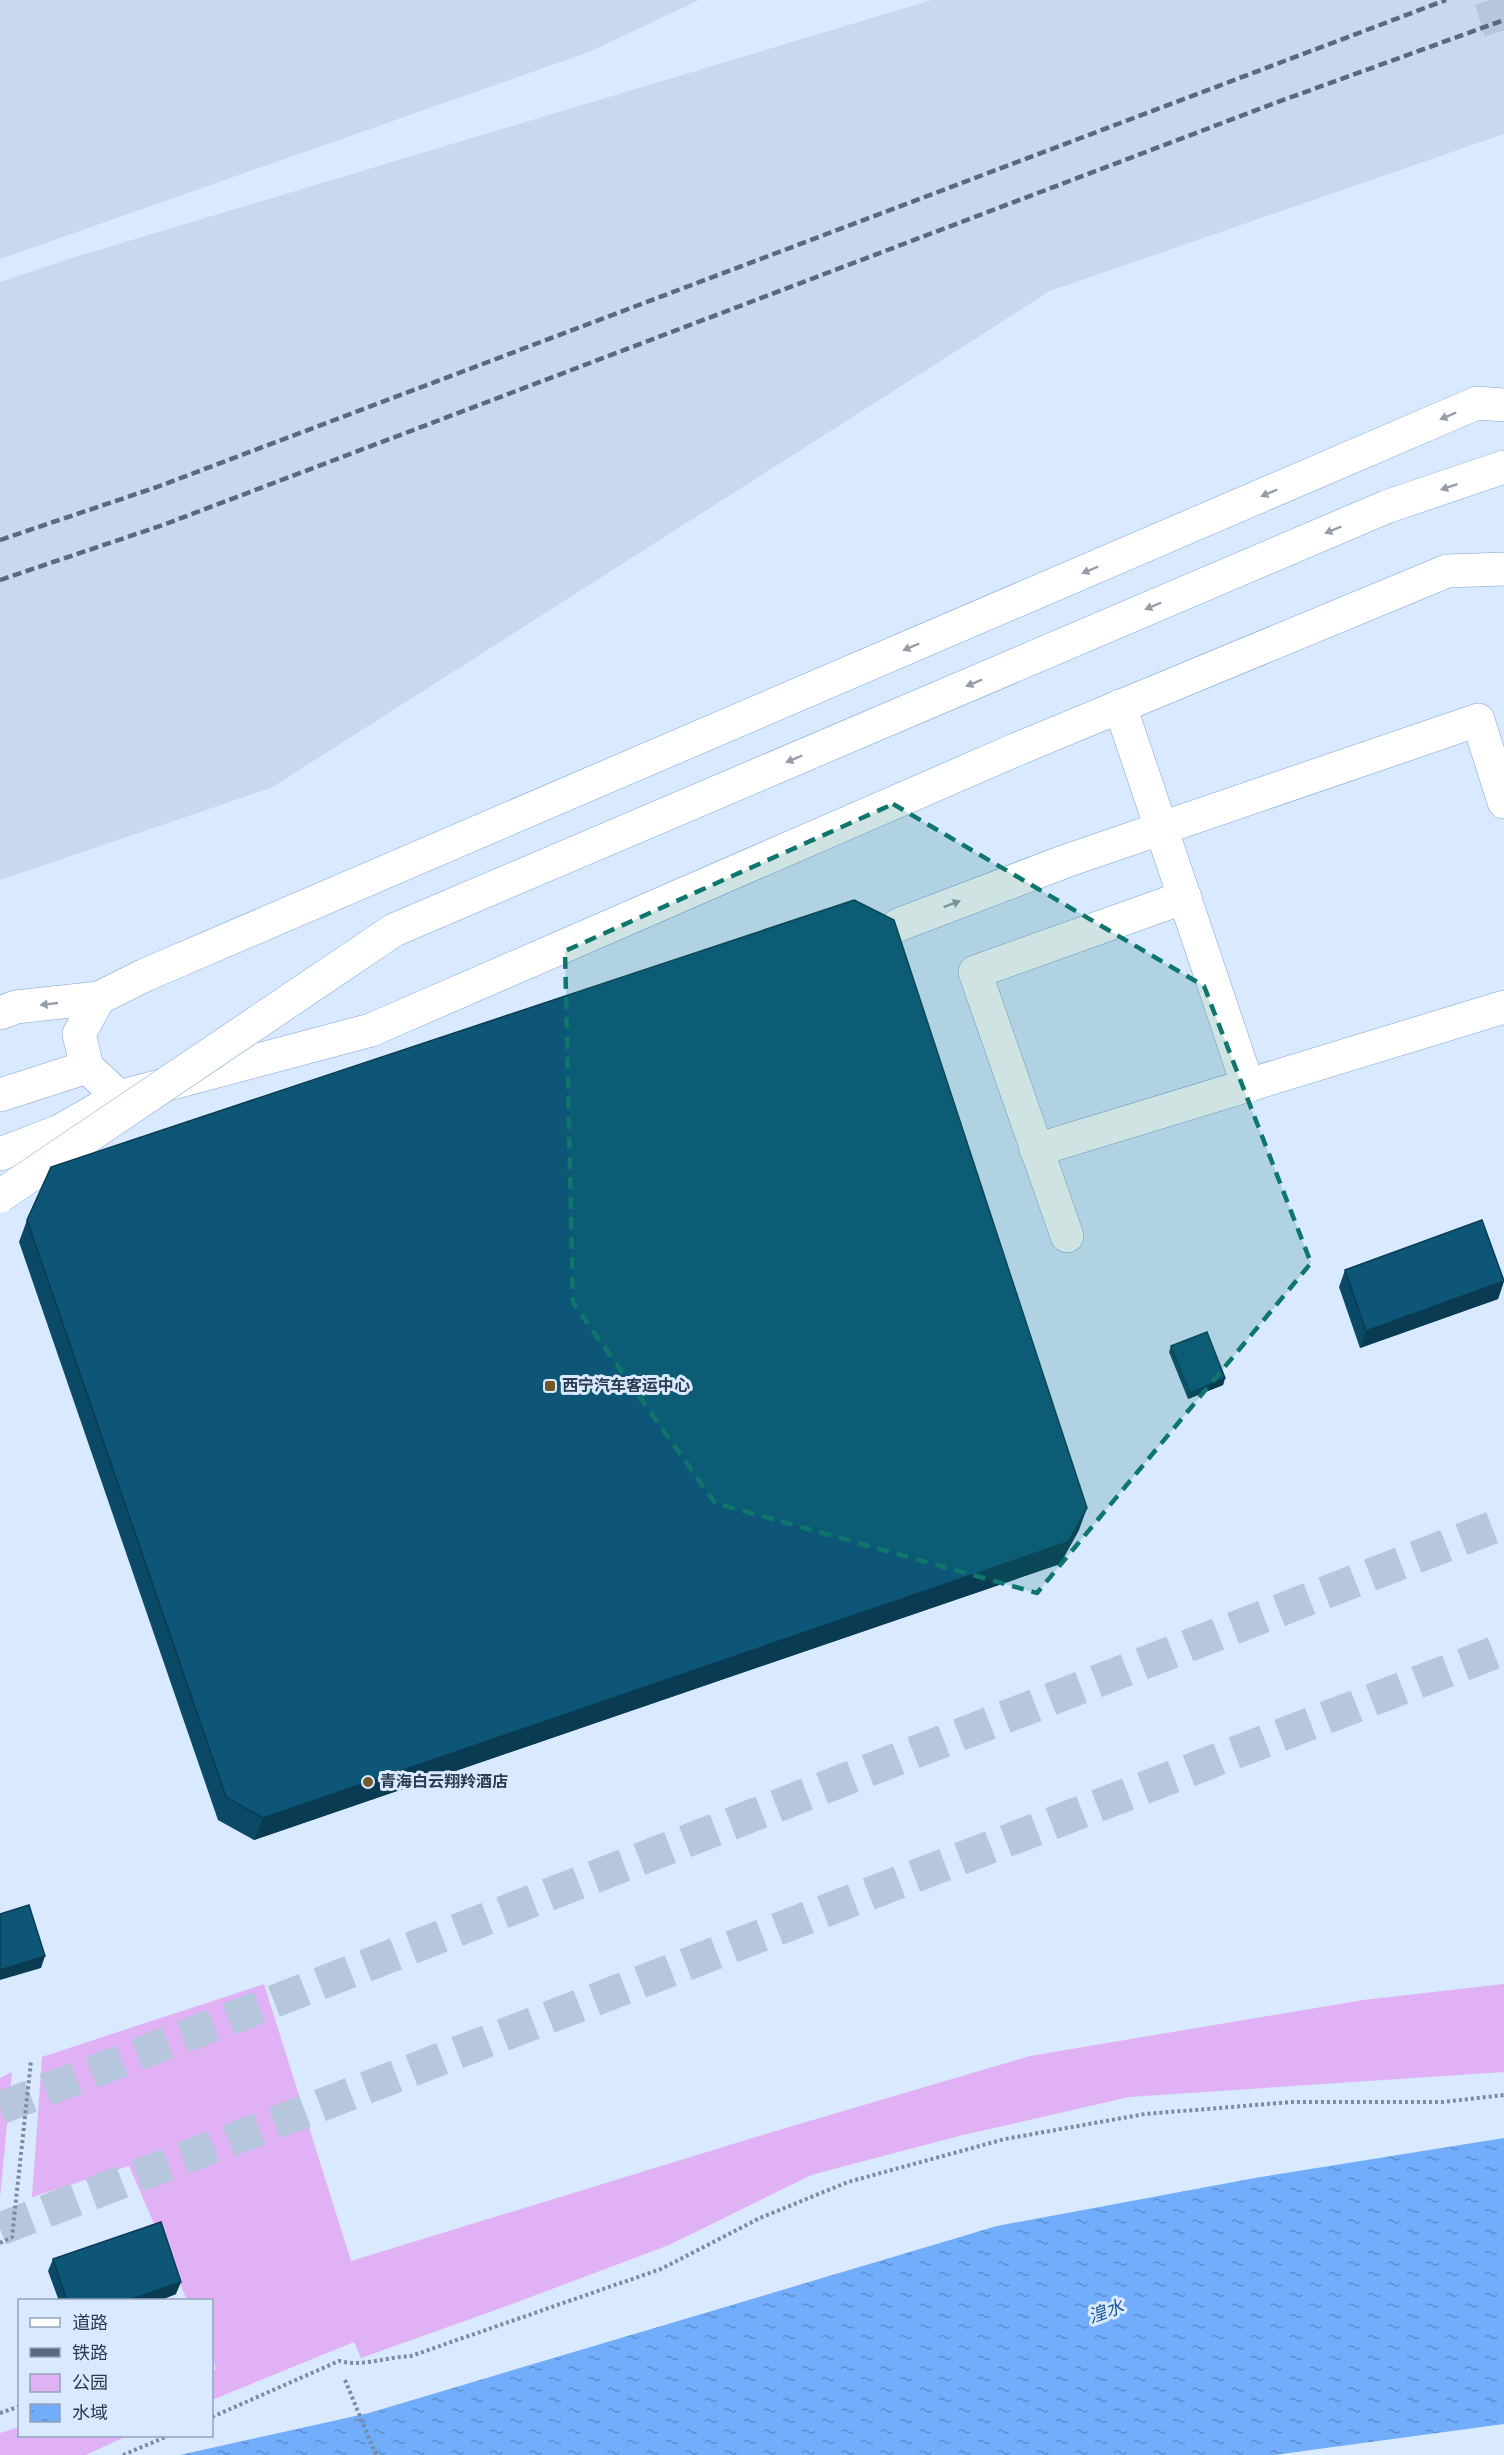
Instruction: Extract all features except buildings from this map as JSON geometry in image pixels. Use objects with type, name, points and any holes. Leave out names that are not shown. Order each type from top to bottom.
[{"type":"lane","points":[[0,1012],[16,1007],[99,998],[145,975],[1477,404],[1504,405]]},
{"type":"lane","points":[[0,1196],[394,930],[1386,507],[1504,467]]},
{"type":"lane","points":[[0,1154],[60,1131],[119,1097],[371,1030],[1120,706],[1447,571],[1504,569]]},
{"type":"lane","points":[[1120,706],[1248,1086]]},
{"type":"lane","points":[[898,925],[1066,861],[1478,720],[1504,802]]},
{"type":"lane","points":[[1066,1236],[975,972],[1185,897]]},
{"type":"lane","points":[[99,998],[79,1034],[87,1067],[119,1097]]},
{"type":"lane","points":[[1036,1150],[1504,1007]]},
{"type":"lane","points":[[0,1095],[87,1067]]},
{"type":"path","points":[[0,2243],[12,2237],[31,2061]]},
{"type":"path","points":[[213,2417],[339,2361],[353,2365],[388,2357],[411,2356],[662,2269],[760,2218],[848,2182],[1005,2139],[1144,2114],[1292,2102],[1443,2102],[1504,2095]]},
{"type":"path","points":[[345,2380],[376,2455]]},
{"type":"path","points":[[0,2413],[18,2407]]},
{"type":"path","points":[[123,2455],[166,2437]]},
{"type":"highlighted area","points":[[893,804],[1204,986],[1311,1263],[1037,1593],[715,1503],[573,1303],[565,951]]},
{"type":"shaded area","points":[[0,0],[699,0],[589,52],[0,259]]},
{"type":"shaded area","points":[[932,0],[1504,0],[1504,134],[1050,291],[271,788],[0,880],[0,282],[72,258]]},
{"type":"green space","points":[[264,1984],[351,2261],[1030,2056],[1363,2000],[1504,1984],[1504,2072],[1129,2097],[959,2136],[811,2175],[669,2245],[512,2304],[361,2358],[354,2342],[213,2400],[213,2370],[216,2369],[213,2360],[213,2299],[187,2299],[129,2166],[32,2197],[42,2057]]},
{"type":"green space","points":[[12,2072],[0,2198],[0,2078]]},
{"type":"green space","points":[[18,2427],[18,2437],[125,2437],[86,2455],[0,2455],[0,2433]]},
{"type":"water","name":"湟水","points":[[1504,2138],[1504,2424],[1274,2455],[180,2455],[369,2413],[997,2226],[1255,2178]]},
{"type":"tunnel","points":[[1491,0],[1504,43]]},
{"type":"tunnel","points":[[0,2108],[1504,1523]]},
{"type":"tunnel","points":[[0,2229],[1504,1649]]},
{"type":"railway","points":[[0,540],[157,487],[1446,0]]},
{"type":"railway","points":[[0,580],[163,525],[1275,103],[1504,20]]},
{"type":"place","name":"西宁汽车客运中心","points":[[550,1386]]},
{"type":"place","name":"青海白云翔羚酒店","points":[[368,1782]]}]
